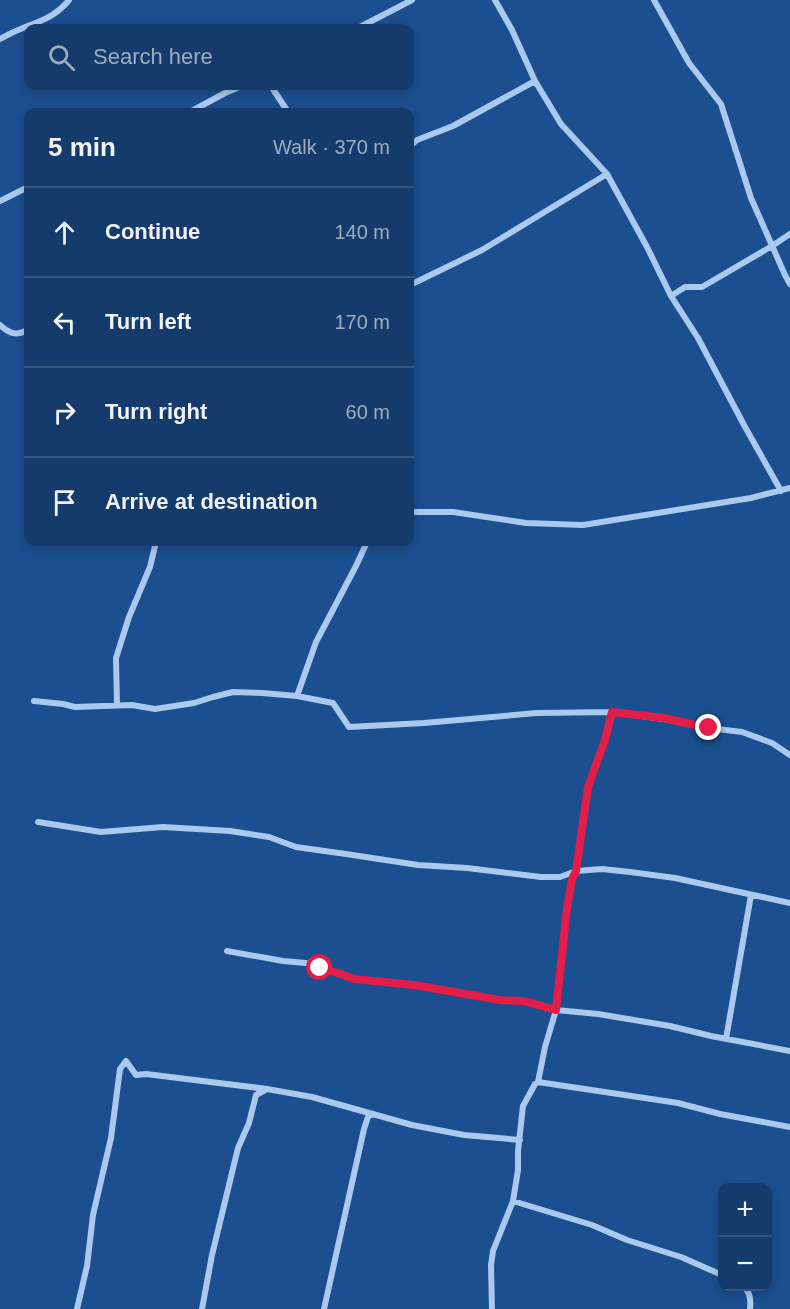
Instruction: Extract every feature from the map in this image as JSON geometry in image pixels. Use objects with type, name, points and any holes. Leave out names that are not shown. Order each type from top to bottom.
[{"type":"street","points":[[33,24],[47,19],[63,8],[69,0]]},
{"type":"street","points":[[366,24],[412,0]]},
{"type":"street","points":[[495,0],[512,30],[535,81],[561,124],[607,174],[671,296],[698,338],[782,491]]},
{"type":"street","points":[[654,0],[689,63],[721,104],[751,198],[790,284]]},
{"type":"street","points":[[0,39],[24,27]]},
{"type":"street","points":[[414,143],[453,126],[535,81]]},
{"type":"street","points":[[197,108],[232,90]]},
{"type":"street","points":[[274,90],[285,108]]},
{"type":"street","points":[[414,283],[482,250],[607,174]]},
{"type":"street","points":[[0,201],[24,189]]},
{"type":"street","points":[[671,296],[685,287],[702,286],[790,234]]},
{"type":"street","points":[[0,325],[8,332],[20,334],[24,332]]},
{"type":"street","points":[[414,512],[453,512],[526,523],[583,525],[751,498],[790,488]]},
{"type":"street","points":[[117,705],[116,658],[129,617],[150,567],[155,546]]},
{"type":"street","points":[[297,696],[316,642],[364,546]]},
{"type":"street","points":[[34,701],[75,707],[132,705],[155,709],[194,703],[233,692],[262,693],[297,696],[333,703],[348,727],[414,724],[537,712],[612,712],[664,718],[709,728],[742,732],[772,744],[790,755]]},
{"type":"street","points":[[492,1309],[493,1251],[513,1201],[523,1106],[538,1082],[556,1010],[567,908],[572,879],[576,871],[588,787],[605,740],[612,712]]},
{"type":"street","points":[[38,822],[101,832],[163,827],[230,831],[269,837],[296,847],[418,865],[541,877],[560,877],[576,871],[602,869],[630,872],[675,878],[790,903]]},
{"type":"street","points":[[726,1039],[751,895]]},
{"type":"street","points":[[227,951],[306,963],[354,979],[414,985],[500,1000],[524,1001],[556,1010],[598,1014],[670,1026],[790,1051]]},
{"type":"street","points":[[77,1309],[87,1266],[93,1215],[111,1138],[118,1079],[120,1069],[126,1061],[136,1075],[146,1074],[267,1089],[312,1097],[412,1125],[464,1136],[520,1140]]},
{"type":"street","points":[[538,1082],[678,1103],[720,1114],[790,1127]]},
{"type":"street","points":[[202,1309],[212,1255],[238,1148],[249,1123],[256,1095],[267,1089]]},
{"type":"street","points":[[324,1309],[369,1114],[382,1117]]},
{"type":"street","points":[[513,1201],[592,1225],[718,1273]]},
{"type":"street","points":[[748,1291],[751,1298],[750,1309]]},
{"type":"route","points":[[320,968],[354,979],[414,985],[500,1000],[524,1001],[556,1010],[567,908],[572,879],[576,871],[588,787],[605,740],[612,712],[664,718],[709,728]]}]
